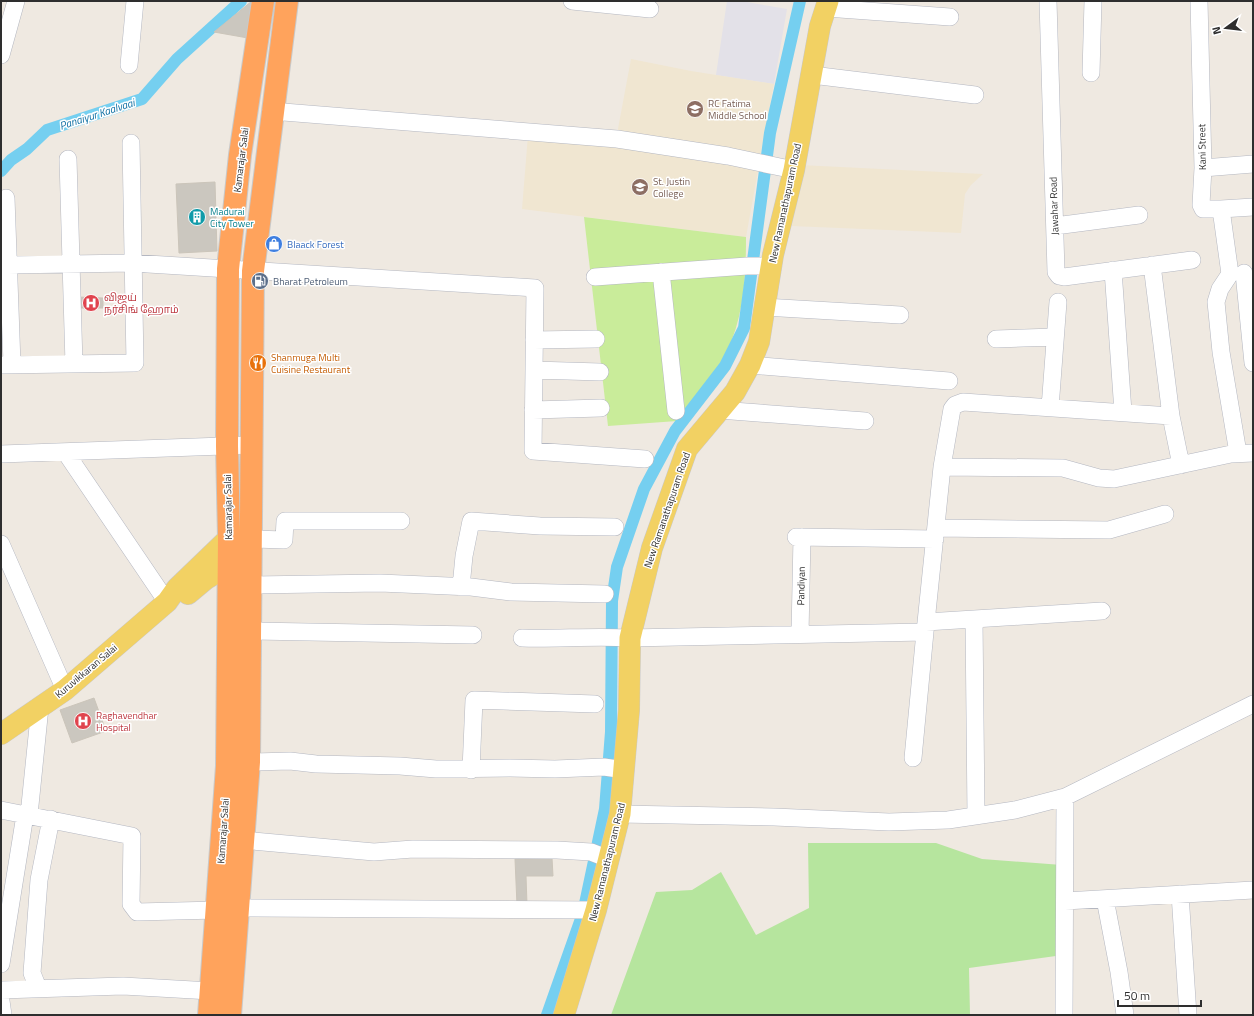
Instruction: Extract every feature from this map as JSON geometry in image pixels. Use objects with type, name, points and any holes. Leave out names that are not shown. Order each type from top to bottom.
[{"type":"highway","name":"Kamarajar Salai","points":[[230,1015],[249,762],[249,585],[245,542],[227,446],[228,270],[240,155],[263,1]]},
{"type":"highway","name":"Kamarajar Salai","points":[[209,1015],[218,910],[227,766],[229,570],[245,542],[251,445],[252,271],[271,111],[287,1]]},
{"type":"main road","name":"New Ramanathapuram Road","points":[[564,1015],[586,909],[600,855],[620,814],[614,768],[629,710],[618,637],[652,548],[687,449],[735,392],[750,365],[759,342],[764,307],[759,266],[805,106],[820,26],[827,5]]},
{"type":"main road","name":"Kuruvikkaran Salai","points":[[1,734],[65,690],[167,602],[177,588],[245,542]]},
{"type":"main road","name":"Kuruvikkaran Salai","points":[[167,602],[183,598],[206,579],[218,572],[229,570]]},
{"type":"street","points":[[1,56],[16,1]]},
{"type":"street","points":[[130,65],[135,1]]},
{"type":"street","points":[[572,1],[650,9]]},
{"type":"street","name":"Jawahar Road","points":[[1048,1],[1056,272],[1059,276],[1192,260]]},
{"type":"street","points":[[1091,73],[1093,1]]},
{"type":"street","name":"Kani Street","points":[[1199,1],[1203,168],[1200,205],[1203,209],[1221,209]]},
{"type":"street","points":[[827,5],[950,17]]},
{"type":"street","points":[[812,75],[975,95]]},
{"type":"street","points":[[271,111],[617,139],[728,156],[786,169]]},
{"type":"street","points":[[6,198],[8,265],[6,365],[135,363],[131,143]]},
{"type":"street","points":[[68,159],[74,364]]},
{"type":"street","points":[[1203,168],[1253,164]]},
{"type":"street","points":[[1253,207],[1221,209],[1242,273],[1253,363]]},
{"type":"street","points":[[1055,226],[1139,215]]},
{"type":"street","points":[[8,265],[132,263],[534,288],[533,451],[645,459]]},
{"type":"street","points":[[1152,265],[1172,416],[1181,464]]},
{"type":"street","points":[[595,277],[759,266]]},
{"type":"street","points":[[1113,270],[1123,412]]},
{"type":"street","points":[[662,272],[676,411]]},
{"type":"street","points":[[942,467],[1063,468],[1099,478],[1114,479],[1181,464],[1245,453],[1221,352],[1216,302],[1220,289],[1242,273]]},
{"type":"street","points":[[1050,408],[1058,302]]},
{"type":"street","points":[[764,307],[900,315]]},
{"type":"street","points":[[996,339],[1055,338]]},
{"type":"street","points":[[534,340],[596,339]]},
{"type":"street","points":[[750,365],[949,381]]},
{"type":"street","points":[[534,370],[600,372]]},
{"type":"street","points":[[913,758],[942,467],[952,409],[955,405],[963,402],[1172,416]]},
{"type":"street","points":[[533,410],[601,408]]},
{"type":"street","points":[[719,410],[865,421]]},
{"type":"street","points":[[1,454],[66,453],[251,445]]},
{"type":"street","points":[[66,453],[167,602]]},
{"type":"street","points":[[936,534],[1109,530],[1165,514]]},
{"type":"street","points":[[245,542],[284,540],[285,522],[401,521]]},
{"type":"street","points":[[461,587],[464,556],[471,521],[540,526],[615,527]]},
{"type":"street","name":"Pandiyan","points":[[800,634],[799,537],[936,534]]},
{"type":"street","points":[[1,544],[65,690]]},
{"type":"street","points":[[229,570],[249,585],[380,583],[461,587],[511,592],[605,594]]},
{"type":"street","points":[[522,638],[559,639],[800,634],[926,627],[974,619],[1102,611]]},
{"type":"street","points":[[974,619],[976,816]]},
{"type":"street","points":[[249,631],[472,635]]},
{"type":"street","points":[[471,770],[474,700],[595,704]]},
{"type":"street","points":[[620,814],[774,817],[889,822],[948,820],[976,816],[1038,805],[1065,797],[1253,704]]},
{"type":"street","points":[[1,964],[27,815],[40,707]]},
{"type":"street","points":[[249,762],[290,761],[316,764],[400,766],[471,770],[510,768],[555,770],[614,768]]},
{"type":"street","points":[[1064,1015],[1065,797]]},
{"type":"street","points":[[1,810],[132,836],[131,904],[137,912],[218,910]]},
{"type":"street","points":[[38,988],[32,973],[39,880],[51,819]]},
{"type":"street","points":[[242,840],[374,852],[412,849],[526,849],[600,855]]},
{"type":"street","points":[[1065,901],[1253,890]]},
{"type":"street","points":[[1180,894],[1188,1015]]},
{"type":"street","points":[[1105,899],[1119,972],[1125,1015]]},
{"type":"street","points":[[239,908],[586,909]]},
{"type":"street","points":[[1,990],[123,986],[211,991]]},
{"type":"street","points":[[1,1001],[3,1015]]},
{"type":"shaded area","points":[[727,1],[741,1],[787,9],[774,84],[716,75]]},
{"type":"shaded area","name":"RC Fatima Middle School","points":[[631,59],[691,71],[774,84],[760,157],[617,134]]},
{"type":"shaded area","name":"St. Justin College","points":[[528,135],[759,165],[746,237],[522,209]]},
{"type":"shaded area","points":[[800,165],[983,174],[971,185],[965,194],[961,233],[791,226]]},
{"type":"green space","points":[[584,217],[746,237],[743,297],[732,340],[716,372],[677,421],[608,426]]},
{"type":"green space","points":[[808,843],[936,843],[982,859],[1062,865],[1063,955],[969,968],[970,1015],[611,1015],[656,892],[692,890],[721,872],[756,935],[809,908]]},
{"type":"building","points":[[252,1],[248,38],[214,32]]},
{"type":"building","name":"Madurai City Tower","points":[[215,182],[217,251],[179,253],[176,184]]},
{"type":"building","name":"விஜய் நர்சிங் ஹோம்","points":[[78,297],[103,298],[103,308],[78,308]]},
{"type":"building","name":"Raghavendhar Hospital","points":[[94,698],[106,731],[72,743],[60,710]]},
{"type":"building","points":[[552,858],[553,876],[526,876],[527,905],[517,905],[515,859]]},
{"type":"waterway","name":"Panaiyur Kaalvaai","points":[[1,171],[11,160],[27,149],[47,130],[142,99],[177,59],[241,1]]},
{"type":"waterway","points":[[547,1015],[583,913],[605,809],[611,732],[612,601],[617,567],[644,489],[675,431],[725,366],[744,328],[770,133],[800,1]]},
{"type":"place","name":"RC Fatima Middle School","points":[[695,109]]},
{"type":"place","name":"St. Justin College","points":[[640,187]]},
{"type":"place","name":"Madurai City Tower","points":[[197,217]]},
{"type":"place","name":"Blaack Forest","points":[[274,244]]},
{"type":"place","name":"Bharat Petroleum","points":[[260,281]]},
{"type":"place","name":"விஜய் நர்சிங் ஹோம்","points":[[91,303]]},
{"type":"place","name":"Shanmuga Multi Cuisine Restaurant","points":[[258,363]]},
{"type":"place","name":"Raghavendhar Hospital","points":[[83,721]]}]
